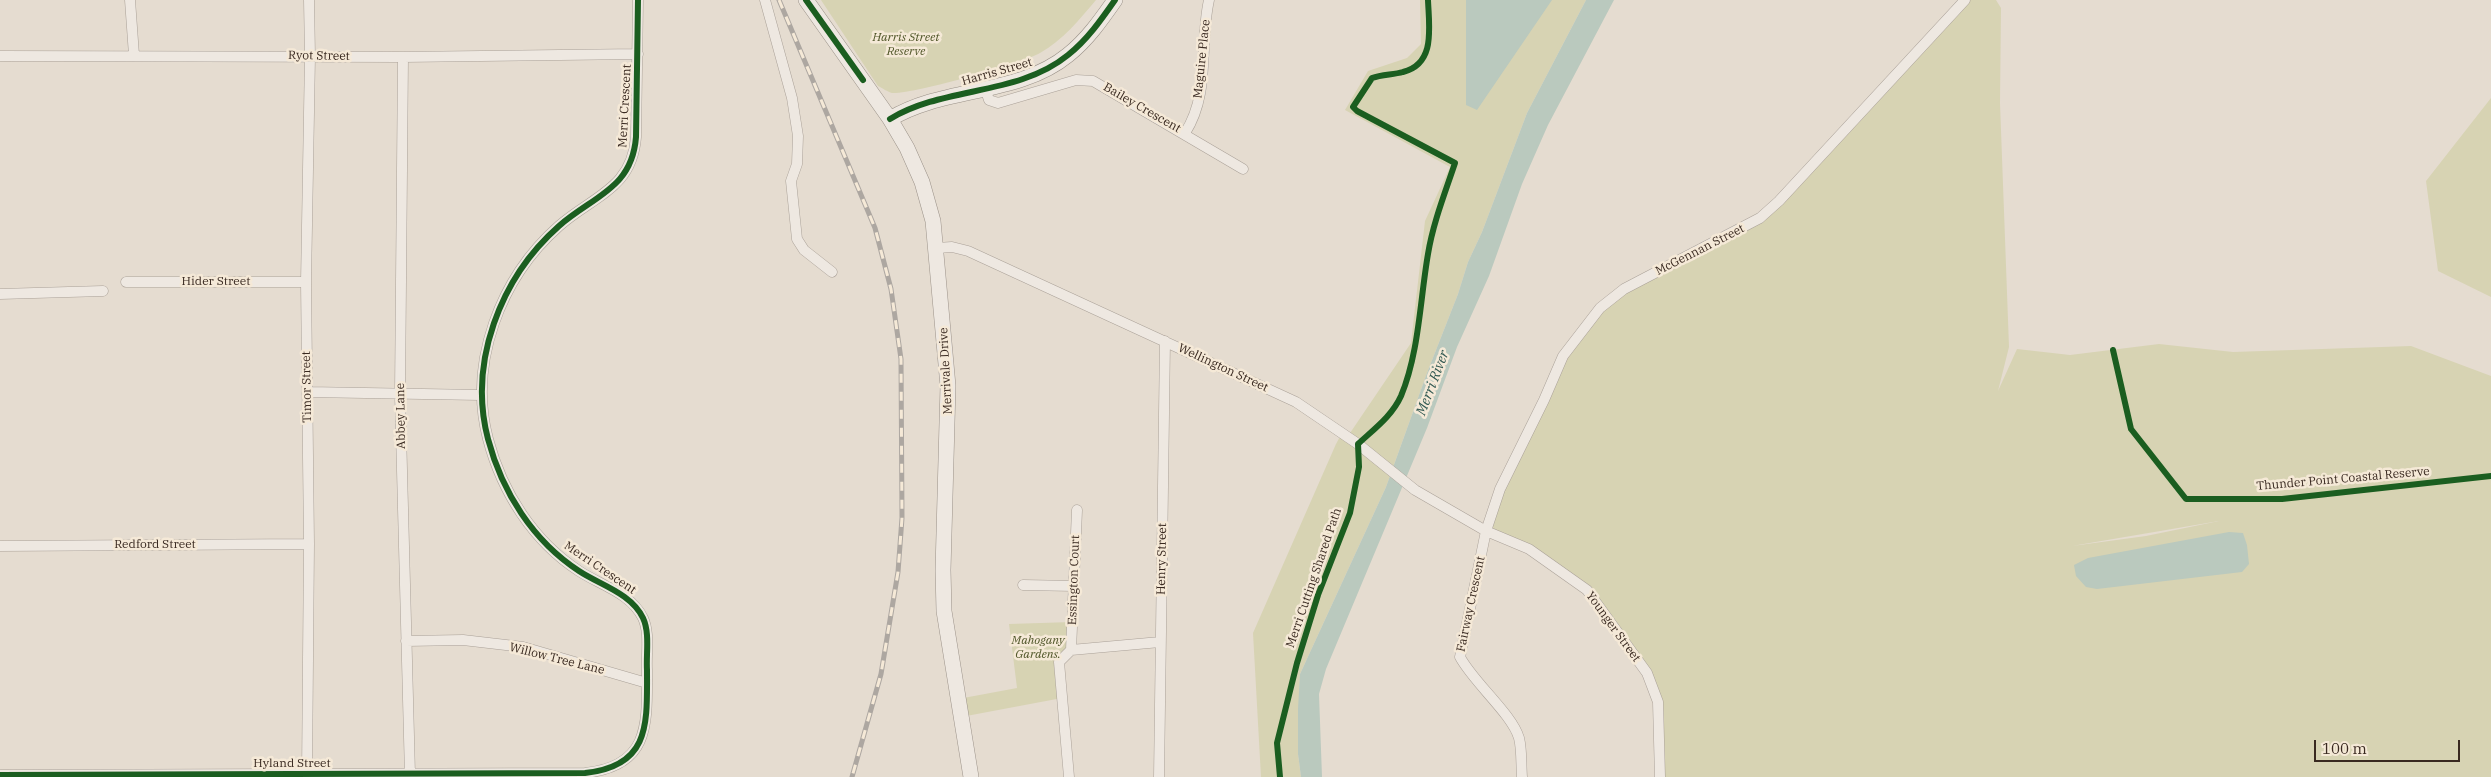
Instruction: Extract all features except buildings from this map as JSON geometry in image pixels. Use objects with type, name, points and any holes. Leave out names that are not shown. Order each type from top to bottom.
[{"type":"street","points":[[130,0],[134,55]]},
{"type":"street","name":"Timor Street","points":[[307,775],[309,544],[306,282],[310,56],[309,0]]},
{"type":"street","name":"Merri Crescent","points":[[585,773],[597,772],[626,760],[639,746],[647,708],[647,644],[642,617],[632,604],[613,589],[581,572],[563,559],[544,542],[522,516],[496,468],[480,395],[491,330],[498,310],[522,267],[533,252],[560,225],[616,185],[628,168],[636,144],[638,0]]},
{"type":"street","points":[[765,0],[792,98],[797,128],[797,164],[791,181],[797,239],[804,250],[832,272]]},
{"type":"street","name":"Merrivale Drive","points":[[806,0],[890,118],[907,148],[922,182],[933,221],[937,248],[948,386],[943,570],[944,611],[971,777]]},
{"type":"street","name":"Harris Street","points":[[890,118],[930,101],[1031,75],[1067,56],[1089,36],[1115,0]]},
{"type":"street","name":"Maguire Place","points":[[1185,133],[1195,116],[1200,94],[1207,0]]},
{"type":"street","name":"McGennan Street","points":[[1486,531],[1500,489],[1544,400],[1563,356],[1600,308],[1624,289],[1760,218],[1779,201],[1965,0]]},
{"type":"street","name":"Ryot Street","points":[[0,56],[403,57],[638,54]]},
{"type":"street","name":"Abbey Lane","points":[[403,57],[400,394],[410,775]]},
{"type":"street","name":"Bailey Crescent","points":[[985,88],[989,100],[998,103],[1076,80],[1090,80],[1185,133],[1243,169]]},
{"type":"street","name":"Wellington Street","points":[[937,248],[968,251],[1296,402],[1358,444],[1415,490],[1486,531]]},
{"type":"street","name":"Hider Street","points":[[126,282],[306,282]]},
{"type":"street","points":[[0,294],[103,291]]},
{"type":"street","name":"Henry Street","points":[[1159,777],[1165,341]]},
{"type":"street","points":[[308,392],[480,395]]},
{"type":"street","name":"Essington Court","points":[[1071,650],[1077,510]]},
{"type":"street","name":"Fairway Crescent","points":[[1486,531],[1460,657],[1469,674],[1510,720],[1519,738],[1522,777]]},
{"type":"street","name":"Younger Street","points":[[1486,531],[1529,549],[1587,590],[1647,673],[1658,702],[1660,777]]},
{"type":"street","name":"Redford Street","points":[[0,546],[309,544]]},
{"type":"street","points":[[1023,586],[1074,586]]},
{"type":"street","name":"Willow Tree Lane","points":[[406,641],[463,640],[522,647],[647,683]]},
{"type":"street","points":[[1069,777],[1059,662],[1071,650],[1160,642]]},
{"type":"street","name":"Hyland Street","points":[[0,775],[273,776],[585,773]]},
{"type":"green space","name":"Harris Street Reserve","points":[[821,0],[1096,0],[1063,36],[1040,53],[966,78],[920,89],[892,93],[878,86]]},
{"type":"green space","points":[[1420,0],[1586,0],[1527,113],[1482,232],[1468,262],[1458,294],[1386,487],[1300,674],[1298,754],[1301,777],[1261,777],[1253,633],[1336,444],[1342,433],[1348,436],[1411,343],[1425,221],[1450,167],[1345,110],[1368,71],[1407,58],[1421,44]]},
{"type":"green space","points":[[1965,0],[1996,0],[2001,8],[2000,103],[2009,347],[1998,391],[2017,349],[2070,355],[2159,344],[2233,352],[2411,346],[2491,376],[2491,777],[1660,777],[1660,732],[1647,673],[1587,590],[1529,549],[1486,531],[1563,356],[1600,308],[1760,218]],"holes":[[[2219,521],[2146,536],[2072,546]]]},
{"type":"green space","points":[[2491,98],[2491,297],[2438,271],[2426,181]]},
{"type":"green space","name":"Mahogany Gardens.","points":[[1072,622],[1071,650],[1059,662],[1062,698],[961,717],[958,699],[1017,688],[1009,624]]},
{"type":"water","points":[[1466,0],[1552,0],[1477,110],[1466,105]]},
{"type":"water","name":"Merri River","points":[[1586,0],[1614,0],[1548,125],[1522,184],[1489,276],[1457,347],[1427,428],[1326,669],[1319,694],[1322,777],[1301,777],[1298,754],[1300,674],[1386,487],[1458,294],[1468,262],[1482,232],[1527,113]]},
{"type":"water","points":[[2229,532],[2243,533],[2247,545],[2249,564],[2242,572],[2097,589],[2086,587],[2076,576],[2074,565],[2088,558]]},
{"type":"railway","points":[[779,0],[875,228],[891,289],[901,359],[902,518],[898,572],[881,674],[852,777]]},
{"type":"cycle path","points":[[0,775],[585,773],[607,769],[623,761],[634,751],[641,739],[647,707],[647,637],[643,618],[638,609],[623,596],[587,576],[562,559],[547,545],[522,514],[511,496],[494,459],[483,410],[482,381],[486,352],[494,324],[505,296],[520,271],[538,247],[559,226],[609,190],[619,180],[627,169],[633,155],[636,137],[638,0]]},
{"type":"cycle path","points":[[806,0],[863,80]]},
{"type":"cycle path","points":[[890,119],[911,108],[957,95],[1004,85],[1027,78],[1048,68],[1068,55],[1088,36],[1115,0]]},
{"type":"cycle path","name":"Merri Cutting Shared Path","points":[[1280,777],[1277,743],[1297,663],[1318,595],[1350,513],[1359,467],[1358,444],[1393,410],[1401,396],[1407,379],[1412,362],[1430,242],[1455,163],[1357,111],[1353,107],[1372,78],[1403,72],[1414,68],[1421,61],[1426,53],[1428,43],[1428,0]]},
{"type":"cycle path","name":"Thunder Point Coastal Reserve","points":[[2113,350],[2131,429],[2186,499],[2282,499],[2491,476]]}]
